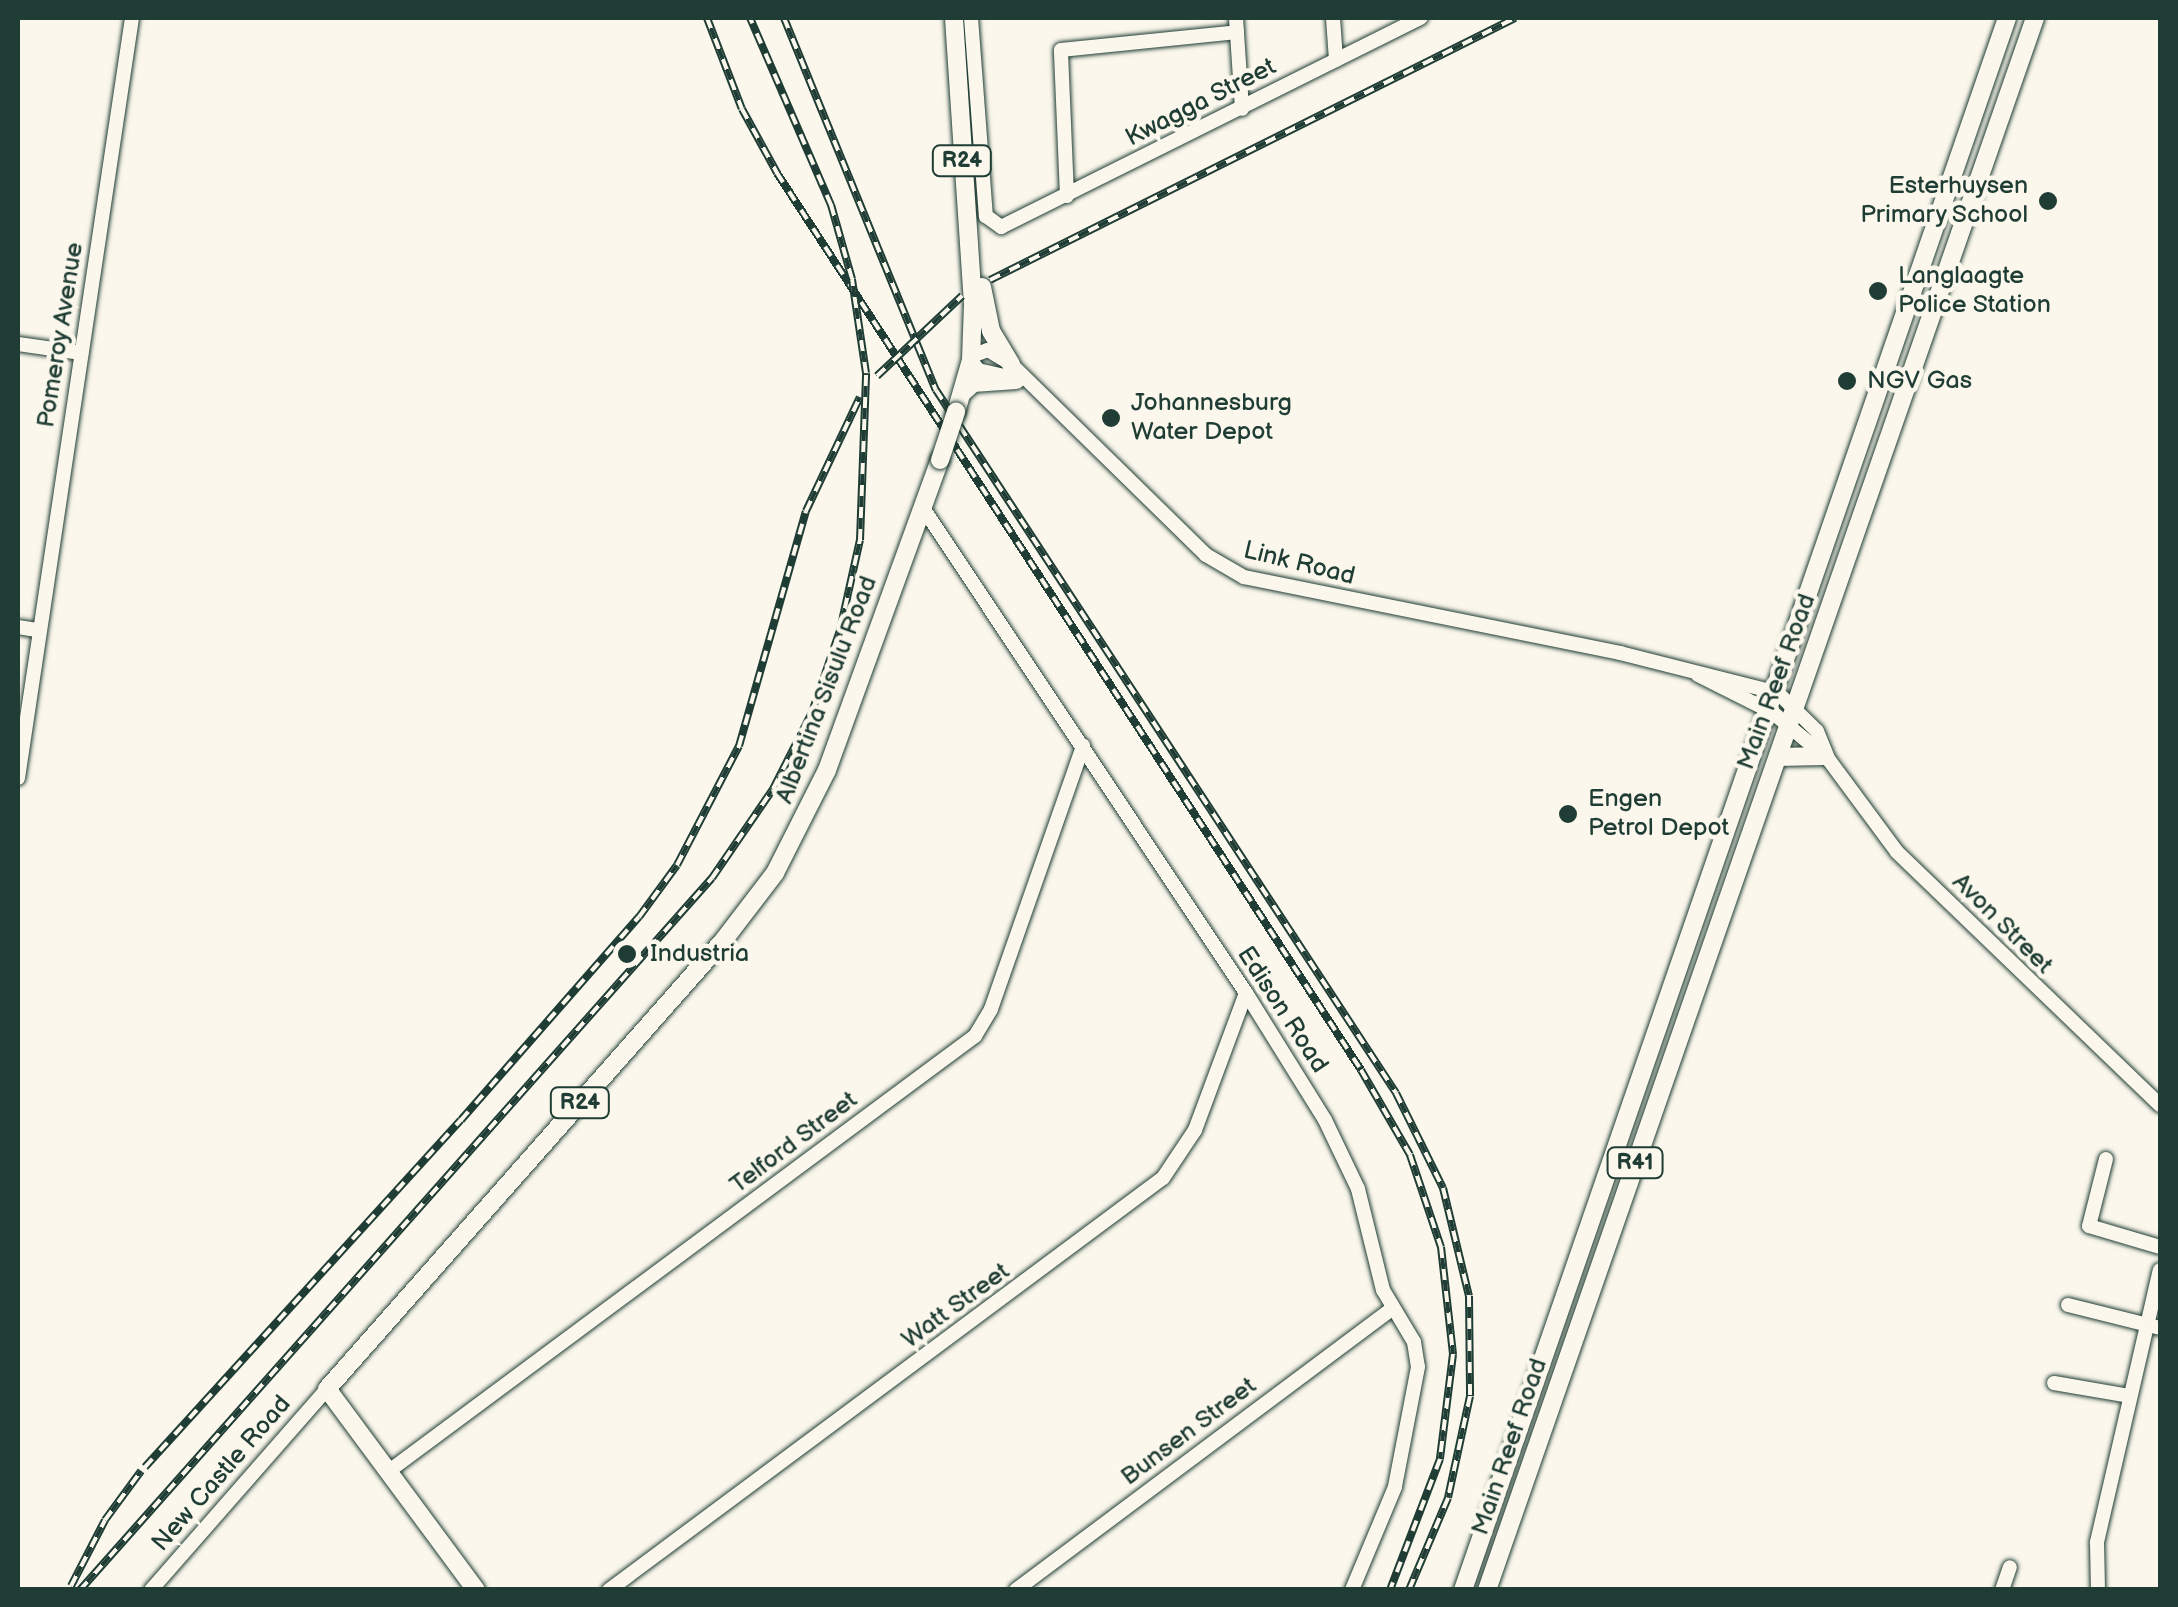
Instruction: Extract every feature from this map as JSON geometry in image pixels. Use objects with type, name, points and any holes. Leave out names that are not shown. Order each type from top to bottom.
[{"type":"main road","name":"Albertina Sisulu Road","points":[[328,1388],[759,896],[820,786],[940,460],[972,358],[954,18]]},
{"type":"main road","name":"Main Reef Road","points":[[1463,1590],[1772,712],[2007,18]]},
{"type":"main road","name":"Main Reef Road","points":[[1487,1590],[2035,18]]},
{"type":"main road","points":[[962,393],[973,383],[1014,372],[986,314],[964,188]]},
{"type":"main road","points":[[1948,196],[1972,203]]},
{"type":"main road","points":[[1930,249],[1953,258]]},
{"type":"main road","points":[[1778,757],[1826,758]]},
{"type":"main road","points":[[1611,1169],[1630,1177]]},
{"type":"main road","points":[[328,1388],[476,1590]]},
{"type":"street","name":"Pomeroy Avenue","points":[[18,778],[37,630],[132,18]]},
{"type":"street","name":"Kwagga Street","points":[[971,18],[986,216],[1000,227],[1421,18]]},
{"type":"street","points":[[1333,18],[1336,60]]},
{"type":"street","points":[[1067,196],[1057,62],[1061,50],[1074,45],[1236,25],[1242,109]]},
{"type":"street","points":[[18,344],[81,353]]},
{"type":"street","points":[[972,358],[978,370],[1014,372]]},
{"type":"street","name":"Link Road","points":[[1014,372],[1206,555],[1244,577],[1698,674],[1778,693],[1797,705]]},
{"type":"street","name":"Edison Road","points":[[922,508],[1246,993],[1346,1157],[1366,1209],[1390,1310],[1414,1342],[1416,1390],[1395,1487],[1352,1590]]},
{"type":"street","points":[[18,627],[37,630]]},
{"type":"street","name":"Link Road","points":[[1698,674],[1790,724]]},
{"type":"street","name":"Avon Street","points":[[1797,705],[1826,758],[1897,852],[2160,1104]]},
{"type":"street","name":"Avon Street","points":[[1790,724],[1826,758]]},
{"type":"street","name":"Telford Street","points":[[389,1471],[975,1036],[992,1009],[1083,746]]},
{"type":"street","name":"Watt Street","points":[[609,1590],[1163,1178],[1195,1130],[1246,993]]},
{"type":"street","points":[[2106,1158],[2088,1226],[2160,1247]]},
{"type":"street","points":[[2098,1590],[2097,1542],[2129,1396],[2154,1326],[2160,1270]]},
{"type":"street","points":[[2068,1305],[2154,1326]]},
{"type":"street","name":"Bunsen Street","points":[[1016,1590],[1390,1310]]},
{"type":"street","points":[[2054,1383],[2129,1396]]},
{"type":"street","name":"New Castle Road","points":[[151,1590],[328,1388]]},
{"type":"street","points":[[2002,1590],[2010,1568]]},
{"type":"railway","points":[[707,18],[742,109],[777,173],[1361,1070],[1410,1155],[1441,1247],[1453,1354],[1440,1459],[1390,1590]]},
{"type":"railway","points":[[80,1590],[712,878],[773,789],[812,712],[840,630],[860,540],[866,373],[852,279],[831,205],[750,18]]},
{"type":"railway","points":[[784,18],[936,390],[1396,1093],[1443,1188],[1469,1296],[1470,1396],[1448,1498],[1409,1590]]},
{"type":"railway","points":[[990,280],[1515,18]]},
{"type":"railway","points":[[877,376],[962,296]]},
{"type":"railway","points":[[145,1467],[461,1120],[639,917],[677,865],[739,746],[806,511],[860,397]]},
{"type":"railway","points":[[71,1586],[105,1520],[141,1471]]},
{"type":"place","name":"Esterhuysen Primary School","points":[[2048,201]]},
{"type":"place","name":"Langlaagte Police Station","points":[[1878,291]]},
{"type":"place","name":"NGV Gas","points":[[1847,381]]},
{"type":"place","name":"Johannesburg Water Depot","points":[[1111,418]]},
{"type":"place","name":"Engen Petrol Depot","points":[[1568,814]]},
{"type":"place","name":"Industria","points":[[627,954]]}]
